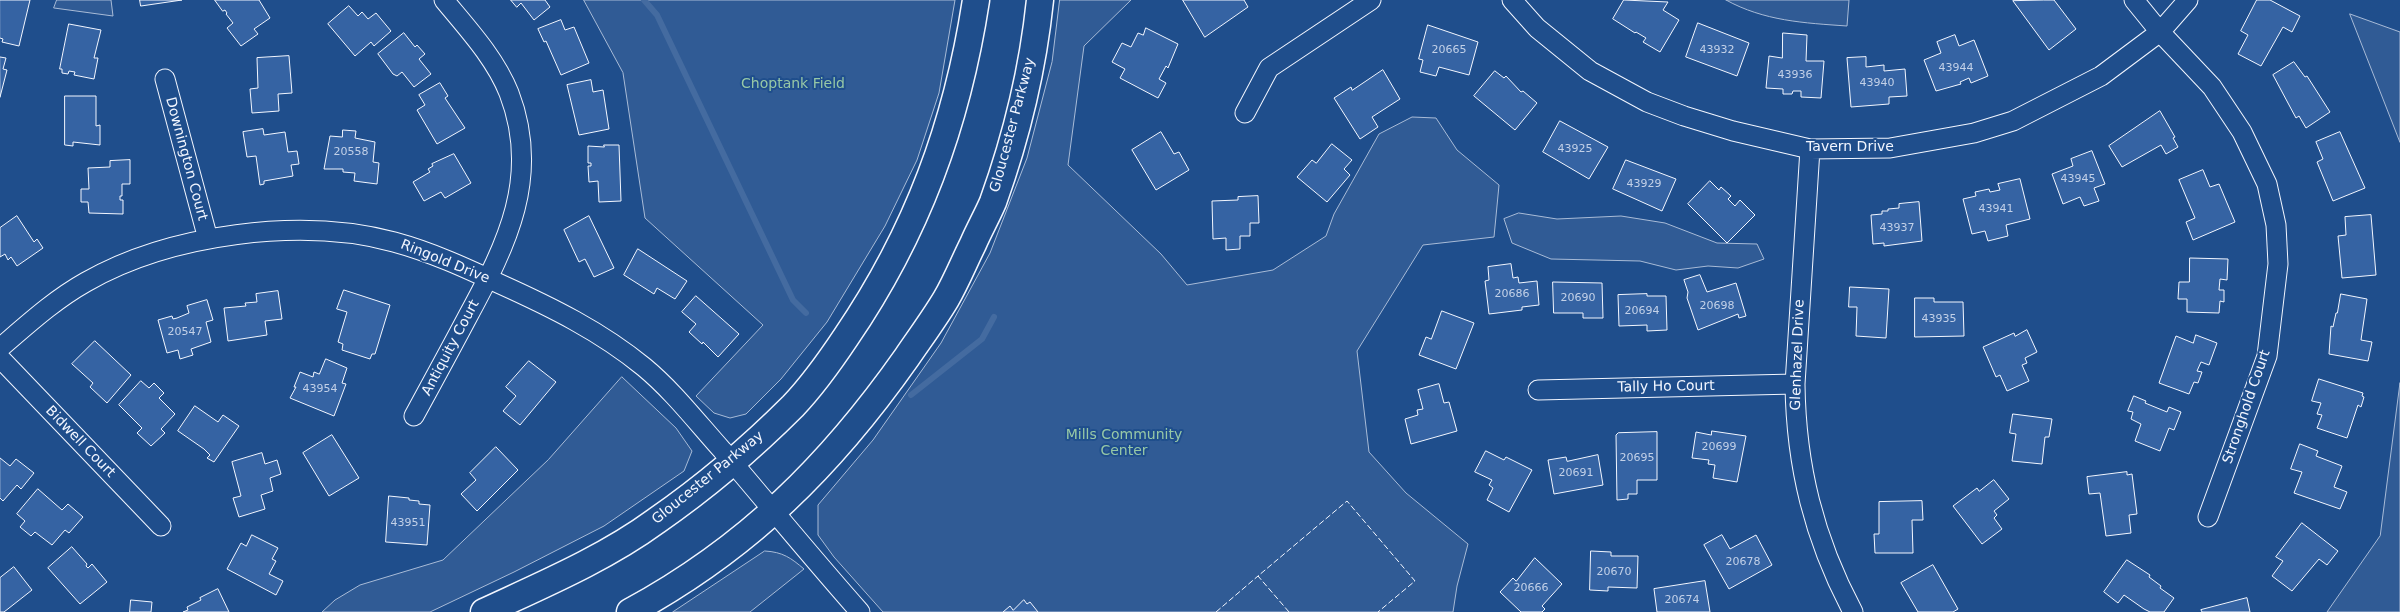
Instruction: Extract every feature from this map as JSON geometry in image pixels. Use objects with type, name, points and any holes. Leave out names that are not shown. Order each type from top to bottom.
[{"type":"main road","name":"Gloucester Parkway","points":[[484,612],[594,559],[656,522],[732,462],[794,405],[834,355],[860,316],[896,254],[929,186],[958,96],[976,0]]},
{"type":"main road","name":"Gloucester Parkway","points":[[630,612],[704,567],[774,513],[820,466],[870,409],[947,298],[992,204],[1004,167],[1023,96],[1040,0]]},
{"type":"street","name":"Antiquity Court","points":[[414,416],[488,279],[510,233],[522,182],[522,149],[509,92],[495,65],[444,0]]},
{"type":"street","points":[[1245,113],[1269,68],[1371,0]]},
{"type":"street","name":"Tavern Drive","points":[[1512,0],[1537,28],[1590,71],[1647,102],[1733,131],[1810,149],[1890,148],[1974,133],[2013,121],[2102,76],[2160,32],[2188,0]]},
{"type":"street","name":"Stronghold Court","points":[[2134,0],[2160,32],[2212,87],[2242,132],[2267,184],[2276,225],[2278,264],[2266,356],[2208,517]]},
{"type":"street","name":"Downington Court","points":[[165,79],[208,239]]},
{"type":"street","name":"Glenhazel Drive","points":[[1810,149],[1795,384],[1799,454],[1811,507],[1849,610]]},
{"type":"street","name":"Ringold Drive","points":[[0,348],[42,311],[88,281],[128,263],[173,248],[243,233],[294,231],[332,231],[394,242],[436,255],[546,305],[597,332],[643,366],[686,408],[860,612]]},
{"type":"street","name":"Bidwell Court","points":[[0,358],[161,526]]},
{"type":"street","name":"Tally Ho Court","points":[[1538,390],[1795,384]]},
{"type":"green space","points":[[57,0],[111,0],[113,16],[54,8]]},
{"type":"green space","name":"Choptank Field","points":[[584,0],[955,0],[939,93],[917,160],[885,226],[827,322],[781,379],[746,414],[730,418],[714,413],[696,396],[763,325],[645,218],[623,73]]},
{"type":"green space","name":"Mills Community Center","points":[[1060,0],[1131,0],[1084,46],[1068,165],[1161,254],[1187,285],[1273,270],[1326,236],[1334,214],[1379,134],[1412,117],[1436,118],[1457,150],[1499,185],[1494,237],[1423,245],[1357,351],[1369,452],[1406,493],[1468,544],[1457,586],[1453,612],[883,612],[834,557],[818,535],[818,505],[873,440],[941,343],[990,253],[1027,158],[1052,62]]},
{"type":"green space","points":[[1726,0],[1849,0],[1847,26],[1770,17]]},
{"type":"green space","points":[[2350,14],[2400,32],[2400,142]]},
{"type":"green space","points":[[1519,213],[1557,219],[1621,216],[1665,223],[1717,243],[1757,244],[1764,259],[1738,268],[1708,266],[1676,270],[1640,261],[1551,259],[1512,243],[1504,219]]},
{"type":"green space","points":[[622,377],[676,428],[692,451],[684,471],[604,526],[430,612],[322,612],[335,600],[360,585],[443,560],[548,460]]},
{"type":"green space","points":[[2400,383],[2400,612],[2327,612],[2380,536]]},
{"type":"green space","points":[[765,551],[786,556],[804,569],[750,612],[673,612]]},
{"type":"building","points":[[0,0],[30,0],[19,46],[2,42],[3,39],[0,38]]},
{"type":"building","points":[[140,0],[182,0],[141,6]]},
{"type":"building","points":[[215,0],[259,0],[270,18],[254,29],[258,34],[241,46],[227,28],[233,23],[225,10],[223,11]]},
{"type":"building","points":[[511,0],[545,0],[550,7],[534,20],[521,3],[517,7]]},
{"type":"building","points":[[1183,0],[1244,0],[1248,7],[1205,37]]},
{"type":"building","points":[[1624,0],[1668,2],[1663,10],[1679,20],[1660,52],[1643,42],[1646,38],[1613,19]]},
{"type":"building","points":[[2054,0],[2076,29],[2049,50],[2013,1]]},
{"type":"building","points":[[2257,0],[2270,0],[2300,16],[2292,32],[2283,27],[2261,66],[2238,54],[2248,35],[2241,31]]},
{"type":"building","points":[[349,6],[358,16],[362,12],[368,19],[376,13],[391,31],[374,46],[371,42],[355,56],[328,24]]},
{"type":"building","points":[[561,20],[565,30],[574,27],[589,63],[561,75],[546,41],[544,42],[538,29]]},
{"type":"building","points":[[1698,23],[1749,43],[1737,76],[1686,57]]},
{"type":"building","points":[[69,24],[101,30],[94,58],[98,58],[94,79],[74,75],[75,72],[62,73],[62,69],[60,69]]},
{"type":"building","points":[[1428,25],[1478,42],[1469,75],[1439,67],[1436,76],[1420,72],[1423,60],[1419,59]]},
{"type":"building","points":[[1146,28],[1178,44],[1168,68],[1166,66],[1159,79],[1166,83],[1158,98],[1120,78],[1125,69],[1112,62],[1122,43],[1131,47],[1138,33],[1143,35]]},
{"type":"building","points":[[404,33],[415,47],[417,45],[425,54],[419,59],[431,74],[414,87],[402,72],[397,76],[393,74],[378,54]]},
{"type":"building","points":[[1783,33],[1807,35],[1806,61],[1824,61],[1821,98],[1801,97],[1801,91],[1783,94],[1783,89],[1766,88],[1769,56],[1782,58]]},
{"type":"building","points":[[1955,35],[1959,46],[1974,40],[1988,76],[1971,83],[1969,78],[1960,82],[1961,84],[1936,91],[1924,60],[1941,53],[1937,42]]},
{"type":"building","points":[[289,56],[292,93],[278,94],[279,111],[252,113],[250,89],[258,88],[257,58]]},
{"type":"building","points":[[0,57],[6,58],[3,69],[7,70],[0,97]]},
{"type":"building","points":[[1866,57],[1866,67],[1884,65],[1884,71],[1905,69],[1907,96],[1889,97],[1889,104],[1851,107],[1847,58]]},
{"type":"building","points":[[2294,62],[2305,77],[2307,76],[2330,112],[2306,128],[2299,116],[2296,118],[2273,75]]},
{"type":"building","points":[[1383,70],[1400,99],[1372,117],[1378,127],[1360,139],[1334,98],[1351,87],[1352,90]]},
{"type":"building","points":[[1495,71],[1504,78],[1506,76],[1521,92],[1523,91],[1537,103],[1515,130],[1474,96]]},
{"type":"building","points":[[591,80],[593,92],[603,90],[609,129],[579,135],[567,85]]},
{"type":"building","points":[[440,83],[448,96],[445,98],[465,128],[437,144],[417,110],[425,105],[419,95]]},
{"type":"building","points":[[65,96],[96,96],[96,126],[100,125],[100,145],[73,142],[73,146],[65,145]]},
{"type":"building","points":[[2160,111],[2175,137],[2173,138],[2178,147],[2166,154],[2161,145],[2122,167],[2109,146]]},
{"type":"building","points":[[1560,121],[1608,147],[1589,179],[1543,152]]},
{"type":"building","points":[[263,129],[264,135],[285,132],[288,152],[297,151],[299,164],[291,165],[293,176],[264,181],[264,184],[260,185],[256,156],[247,157],[243,132]]},
{"type":"building","points":[[343,130],[356,131],[355,138],[375,142],[373,162],[379,163],[377,184],[354,181],[355,173],[343,172],[343,169],[324,169],[330,136],[342,137]]},
{"type":"building","points":[[1161,132],[1174,154],[1179,152],[1189,170],[1156,190],[1132,150]]},
{"type":"building","points":[[2340,132],[2365,188],[2333,201],[2317,162],[2323,159],[2316,142]]},
{"type":"building","points":[[1332,144],[1352,160],[1344,169],[1350,175],[1327,202],[1297,177],[1312,160],[1316,163]]},
{"type":"building","points":[[604,145],[619,145],[621,201],[599,202],[598,181],[589,182],[588,166],[591,166],[591,163],[588,163],[588,146],[604,147]]},
{"type":"building","points":[[2092,151],[2105,184],[2094,188],[2099,201],[2084,206],[2080,197],[2063,204],[2052,174],[2073,166],[2071,159]]},
{"type":"building","points":[[454,154],[471,183],[445,198],[441,192],[424,201],[413,182],[430,172],[428,169],[433,166],[432,164]]},
{"type":"building","points":[[130,160],[130,184],[122,184],[122,196],[120,196],[120,200],[123,200],[123,214],[89,213],[88,202],[81,202],[81,189],[89,189],[88,168],[110,167],[110,161]]},
{"type":"building","points":[[1626,160],[1676,179],[1662,211],[1613,189]]},
{"type":"building","points":[[2203,170],[2210,187],[2219,184],[2235,222],[2193,240],[2186,222],[2195,218],[2179,180]]},
{"type":"building","points":[[2020,179],[2030,219],[2006,225],[2008,236],[1988,241],[1985,231],[1972,234],[1963,199],[1976,196],[1975,192],[1989,189],[1990,192],[2000,190],[1998,184]]},
{"type":"building","points":[[1710,181],[1719,190],[1721,187],[1731,196],[1728,199],[1735,206],[1740,200],[1755,215],[1727,243],[1688,204]]},
{"type":"building","points":[[1258,196],[1259,223],[1250,223],[1250,236],[1240,236],[1240,249],[1226,250],[1226,238],[1213,239],[1212,201],[1238,200],[1238,197]]},
{"type":"building","points":[[1919,202],[1922,241],[1884,246],[1884,243],[1873,244],[1871,215],[1882,214],[1882,211],[1888,211],[1888,209],[1899,208],[1899,204]]},
{"type":"building","points":[[2371,215],[2376,275],[2342,278],[2338,236],[2346,235],[2345,217]]},
{"type":"building","points":[[17,216],[34,242],[37,239],[43,248],[17,266],[11,257],[8,260],[5,254],[0,257],[0,228]]},
{"type":"building","points":[[589,216],[614,268],[594,277],[585,259],[579,262],[564,230]]},
{"type":"building","points":[[638,249],[687,281],[675,299],[657,288],[654,294],[624,275]]},
{"type":"building","points":[[2190,258],[2228,259],[2227,280],[2220,279],[2219,290],[2224,290],[2224,302],[2220,301],[2219,313],[2187,312],[2187,299],[2178,299],[2179,282],[2189,282]]},
{"type":"building","points":[[1511,264],[1513,278],[1518,277],[1519,283],[1537,281],[1539,305],[1522,307],[1522,310],[1489,314],[1485,281],[1489,280],[1488,267]]},
{"type":"building","points":[[1700,275],[1707,292],[1736,283],[1746,316],[1739,318],[1738,314],[1698,330],[1687,298],[1688,292],[1684,280]]},
{"type":"building","points":[[1553,282],[1602,283],[1603,318],[1583,318],[1583,313],[1554,313]]},
{"type":"building","points":[[1850,287],[1889,289],[1886,338],[1856,336],[1857,307],[1849,307]]},
{"type":"building","points":[[344,290],[390,305],[375,354],[372,354],[370,359],[342,350],[343,344],[338,342],[347,312],[337,309]]},
{"type":"building","points":[[278,291],[282,319],[265,321],[267,335],[228,341],[224,308],[246,306],[245,303],[257,302],[256,294]]},
{"type":"building","points":[[1647,294],[1647,296],[1666,296],[1667,330],[1647,331],[1647,325],[1619,326],[1618,295]]},
{"type":"building","points":[[2341,294],[2367,299],[2361,340],[2372,342],[2368,361],[2329,354],[2331,326],[2333,327]]},
{"type":"building","points":[[696,296],[739,334],[718,357],[703,342],[702,344],[689,332],[696,324],[682,312]]},
{"type":"building","points":[[1915,298],[1934,298],[1934,302],[1963,302],[1964,336],[1915,337]]},
{"type":"building","points":[[207,300],[213,320],[206,322],[211,342],[191,349],[193,355],[180,359],[178,350],[167,353],[158,320],[172,316],[173,319],[177,318],[189,313],[187,306]]},
{"type":"building","points":[[1442,311],[1474,323],[1456,369],[1419,355],[1426,337],[1431,339]]},
{"type":"building","points":[[2027,330],[2037,352],[2025,358],[2027,363],[2022,365],[2029,381],[2007,391],[2000,375],[1996,377],[1983,347],[2014,333],[2015,336]]},
{"type":"building","points":[[2196,335],[2217,343],[2209,365],[2201,362],[2197,371],[2202,372],[2198,383],[2194,382],[2189,394],[2159,383],[2176,336],[2193,343]]},
{"type":"building","points":[[95,341],[131,375],[107,403],[90,387],[93,383],[72,364]]},
{"type":"building","points":[[326,359],[347,368],[342,383],[346,384],[334,416],[290,398],[296,387],[294,387],[300,372],[313,377],[314,372],[319,374]]},
{"type":"building","points":[[529,361],[556,382],[520,425],[503,411],[516,396],[506,387]]},
{"type":"building","points":[[2319,379],[2363,393],[2362,396],[2364,397],[2361,407],[2358,405],[2347,438],[2317,428],[2322,415],[2317,414],[2321,403],[2312,401]]},
{"type":"building","points":[[141,381],[149,388],[154,383],[164,393],[159,398],[175,414],[161,429],[165,433],[151,446],[137,433],[142,428],[119,405]]},
{"type":"building","points":[[1439,384],[1444,403],[1449,402],[1457,431],[1411,444],[1405,419],[1418,415],[1417,410],[1423,409],[1418,390]]},
{"type":"building","points":[[2134,396],[2167,412],[2169,407],[2181,412],[2174,430],[2169,428],[2160,451],[2135,441],[2141,424],[2131,419],[2133,412],[2128,411]]},
{"type":"building","points":[[195,406],[218,422],[223,415],[239,426],[214,462],[207,458],[210,455],[204,449],[178,431]]},
{"type":"building","points":[[2013,414],[2052,419],[2049,437],[2045,437],[2042,464],[2012,461],[2016,434],[2010,433]]},
{"type":"building","points":[[1712,431],[1746,436],[1737,482],[1713,478],[1715,465],[1708,464],[1709,460],[1692,458],[1696,432],[1711,435]]},
{"type":"building","points":[[1657,432],[1657,480],[1637,480],[1637,494],[1628,494],[1628,499],[1617,500],[1616,435],[1618,433]]},
{"type":"building","points":[[332,435],[359,478],[329,496],[303,453]]},
{"type":"building","points":[[2300,444],[2318,451],[2316,456],[2342,466],[2334,487],[2347,492],[2340,509],[2294,493],[2302,472],[2291,469]]},
{"type":"building","points":[[496,447],[518,470],[477,511],[461,494],[476,480],[470,473]]},
{"type":"building","points":[[1486,451],[1504,460],[1506,457],[1532,470],[1509,512],[1487,500],[1493,488],[1489,485],[1492,480],[1475,472]]},
{"type":"building","points":[[262,453],[265,464],[277,460],[281,474],[270,478],[273,491],[261,495],[265,509],[239,517],[233,498],[241,496],[232,462]]},
{"type":"building","points":[[1598,455],[1603,485],[1554,494],[1548,460],[1566,457],[1567,461]]},
{"type":"building","points":[[0,458],[10,466],[16,459],[34,473],[21,489],[17,485],[3,501],[0,498]]},
{"type":"building","points":[[2127,472],[2127,475],[2132,474],[2137,514],[2129,515],[2131,533],[2106,536],[2100,493],[2089,494],[2087,477]]},
{"type":"building","points":[[1994,480],[2009,499],[1994,511],[1997,515],[1994,518],[2002,529],[1982,544],[1953,506],[1977,488],[1979,491]]},
{"type":"building","points":[[38,489],[62,510],[68,504],[83,517],[69,533],[65,530],[52,545],[35,532],[31,536],[20,527],[25,521],[17,514]]},
{"type":"building","points":[[389,496],[409,498],[409,500],[419,501],[419,504],[430,505],[427,545],[386,542]]},
{"type":"building","points":[[1922,501],[1923,520],[1912,520],[1913,553],[1875,553],[1874,534],[1879,534],[1879,502]]},
{"type":"building","points":[[2302,523],[2338,551],[2327,565],[2319,559],[2292,591],[2272,576],[2283,561],[2276,557]]},
{"type":"building","points":[[252,535],[278,548],[272,559],[276,561],[269,574],[283,581],[276,595],[227,569],[241,543],[246,546]]},
{"type":"building","points":[[1722,535],[1730,549],[1756,535],[1772,565],[1729,589],[1704,545]]},
{"type":"building","points":[[72,547],[87,564],[88,568],[92,564],[107,582],[80,604],[48,568]]},
{"type":"building","points":[[1591,551],[1611,552],[1611,556],[1638,556],[1637,588],[1608,587],[1608,591],[1590,590]]},
{"type":"building","points":[[1535,558],[1562,584],[1542,606],[1545,609],[1542,612],[1521,612],[1500,592],[1513,578],[1516,581]]},
{"type":"building","points":[[2127,560],[2150,575],[2149,577],[2161,586],[2160,588],[2174,598],[2164,612],[2150,612],[2124,595],[2118,603],[2104,592]]},
{"type":"building","points":[[1933,565],[1958,609],[1953,612],[1918,612],[1901,583]]},
{"type":"building","points":[[14,567],[32,590],[4,612],[0,612],[0,578]]},
{"type":"building","points":[[1705,581],[1710,612],[1657,612],[1654,589]]},
{"type":"building","points":[[218,589],[229,612],[183,612],[188,610],[187,607],[201,600],[200,598]]},
{"type":"building","points":[[2247,598],[2250,612],[2202,612],[2201,610]]},
{"type":"building","points":[[131,600],[152,602],[151,612],[130,612]]},
{"type":"building","points":[[1024,600],[1027,604],[1030,602],[1038,612],[1003,612],[1010,606],[1013,610]]},
{"type":"waterway","points":[[644,0],[657,15],[793,300],[806,313]]},
{"type":"waterway","points":[[911,395],[982,339],[994,317]]},
{"type":"fence","points":[[1289,612],[1258,576],[1347,501],[1415,581],[1378,612]]},
{"type":"fence","points":[[1216,612],[1258,576],[1260,578]]}]
